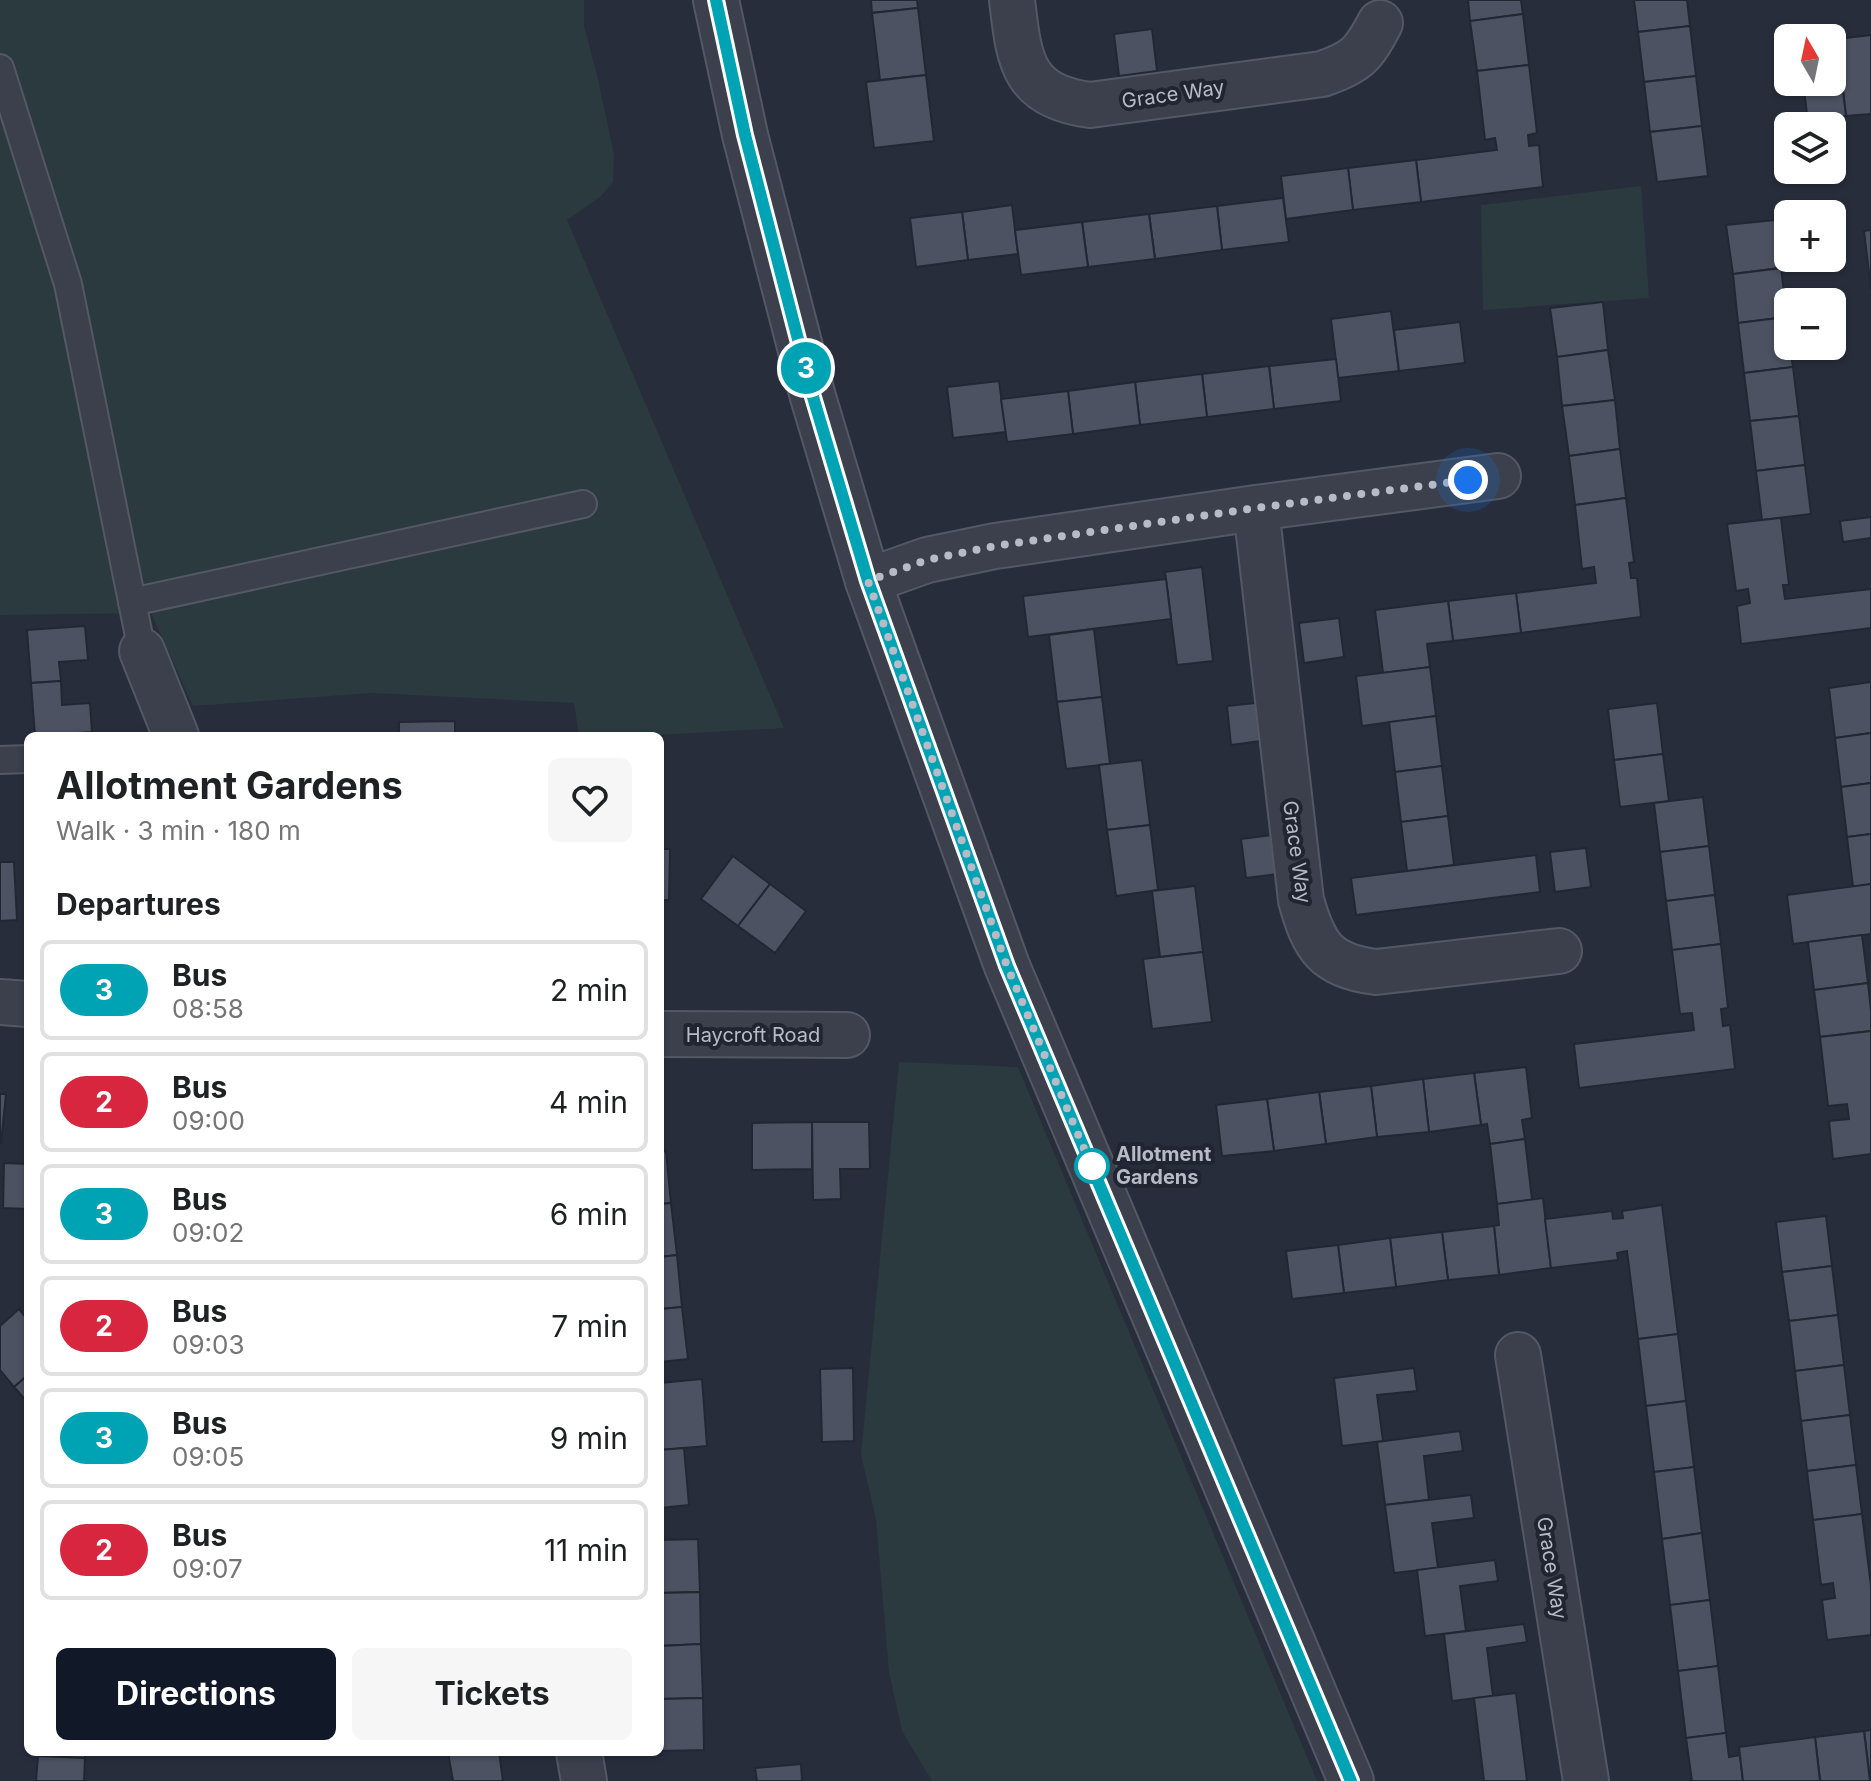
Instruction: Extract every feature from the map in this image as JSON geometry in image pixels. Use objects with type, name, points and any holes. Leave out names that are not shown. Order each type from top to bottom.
[{"type":"street","points":[[716,0],[745,135],[813,397],[868,581],[1007,966],[1351,1781]]},
{"type":"street","name":"Grace Way","points":[[1012,0],[1018,49],[1023,65],[1033,79],[1049,94],[1068,102],[1090,105],[1322,74],[1344,67],[1358,57],[1368,46],[1380,23]]},
{"type":"street","points":[[868,581],[927,560],[995,546],[1498,476]]},
{"type":"street","name":"Grace Way","points":[[1256,508],[1301,900],[1314,938],[1326,953],[1352,969],[1376,972],[1559,951]]},
{"type":"street","points":[[142,651],[174,732]]},
{"type":"street","points":[[0,1002],[24,1004]]},
{"type":"street","name":"Haycroft Road","points":[[664,1034],[847,1035]]},
{"type":"street","name":"Grace Way","points":[[1518,1355],[1586,1781]]},
{"type":"street","points":[[580,1756],[584,1781]]},
{"type":"lane","points":[[0,68],[68,284],[142,651]]},
{"type":"lane","points":[[132,602],[583,504]]},
{"type":"lane","points":[[0,760],[24,759]]},
{"type":"shaded area","points":[[0,0],[584,0],[584,26],[614,155],[613,182],[601,196],[567,220],[784,728],[664,735],[664,732],[578,732],[574,703],[372,693],[193,706],[151,613],[0,615]]},
{"type":"shaded area","points":[[1641,186],[1649,298],[1483,310],[1481,205]]},
{"type":"shaded area","points":[[899,1062],[1018,1067],[1317,1781],[932,1781],[902,1731],[889,1672],[876,1519],[861,1455]]},
{"type":"building","points":[[871,0],[917,0],[918,8],[872,13]]},
{"type":"building","points":[[1468,0],[1521,0],[1523,14],[1470,21]]},
{"type":"building","points":[[1634,0],[1687,0],[1690,26],[1638,32]]},
{"type":"building","points":[[918,8],[926,75],[880,80],[872,13]]},
{"type":"building","points":[[1523,14],[1529,65],[1477,71],[1470,21]]},
{"type":"building","points":[[1690,26],[1696,76],[1644,82],[1638,32]]},
{"type":"building","points":[[1152,29],[1157,71],[1119,76],[1114,34]]},
{"type":"building","points":[[1871,35],[1871,114],[1846,116],[1846,38]]},
{"type":"building","points":[[1529,65],[1537,133],[1528,135],[1529,146],[1539,145],[1543,187],[1421,202],[1416,160],[1497,150],[1495,138],[1485,140],[1477,71]]},
{"type":"building","points":[[926,75],[934,141],[874,148],[866,82]]},
{"type":"building","points":[[1696,76],[1702,126],[1650,132],[1644,82]]},
{"type":"building","points":[[1805,96],[1844,96],[1846,112],[1807,112]]},
{"type":"building","points":[[1702,126],[1708,176],[1657,182],[1650,132]]},
{"type":"building","points":[[1416,160],[1421,202],[1353,210],[1348,168]]},
{"type":"building","points":[[1348,168],[1353,210],[1286,219],[1281,176]]},
{"type":"building","points":[[1283,198],[1289,242],[1222,250],[1217,206]]},
{"type":"building","points":[[1012,205],[1018,254],[968,260],[962,212]]},
{"type":"building","points":[[1217,206],[1222,250],[1155,259],[1149,214]]},
{"type":"building","points":[[962,212],[968,260],[916,267],[910,218]]},
{"type":"building","points":[[1149,214],[1155,259],[1088,267],[1082,222]]},
{"type":"building","points":[[1774,220],[1774,269],[1733,274],[1726,225]]},
{"type":"building","points":[[1082,222],[1088,267],[1021,275],[1015,230]]},
{"type":"building","points":[[1871,230],[1871,290],[1864,231]]},
{"type":"building","points":[[1774,269],[1774,272],[1781,272],[1783,288],[1774,288],[1774,319],[1738,323],[1733,274]]},
{"type":"building","points":[[1603,302],[1608,350],[1557,357],[1550,308]]},
{"type":"building","points":[[1391,311],[1399,371],[1338,378],[1331,319]]},
{"type":"building","points":[[1774,319],[1774,360],[1792,360],[1793,367],[1744,373],[1738,323]]},
{"type":"building","points":[[1460,322],[1465,363],[1399,371],[1394,330]]},
{"type":"building","points":[[1608,350],[1615,400],[1562,406],[1557,357]]},
{"type":"building","points":[[1336,359],[1341,401],[1274,409],[1269,366]]},
{"type":"building","points":[[1269,366],[1274,409],[1207,417],[1202,374]]},
{"type":"building","points":[[1793,367],[1799,416],[1750,421],[1744,373]]},
{"type":"building","points":[[1202,374],[1207,417],[1140,425],[1135,382]]},
{"type":"building","points":[[999,381],[1006,432],[953,438],[947,387]]},
{"type":"building","points":[[1135,382],[1140,425],[1073,434],[1068,391]]},
{"type":"building","points":[[1068,391],[1073,434],[1007,442],[1001,399]]},
{"type":"building","points":[[1615,400],[1620,449],[1569,456],[1562,406]]},
{"type":"building","points":[[1799,416],[1805,465],[1756,471],[1750,421]]},
{"type":"building","points":[[1620,449],[1626,498],[1575,505],[1569,456]]},
{"type":"building","points":[[1805,465],[1811,514],[1762,520],[1756,471]]},
{"type":"building","points":[[1626,498],[1634,562],[1629,563],[1631,578],[1637,578],[1641,617],[1521,633],[1516,593],[1596,583],[1594,567],[1582,569],[1575,505]]},
{"type":"building","points":[[1871,517],[1871,538],[1843,542],[1840,521]]},
{"type":"building","points":[[1781,518],[1789,585],[1783,585],[1785,599],[1871,589],[1871,628],[1741,644],[1737,606],[1750,603],[1748,589],[1736,591],[1727,524]]},
{"type":"building","points":[[1202,567],[1213,661],[1177,665],[1165,572]]},
{"type":"building","points":[[1166,579],[1171,619],[1028,637],[1023,596]]},
{"type":"building","points":[[1516,593],[1521,633],[1453,641],[1448,601]]},
{"type":"building","points":[[1448,601],[1453,641],[1427,644],[1430,667],[1383,673],[1375,610]]},
{"type":"building","points":[[1339,618],[1344,657],[1304,663],[1299,623]]},
{"type":"building","points":[[85,626],[88,660],[59,662],[61,681],[31,683],[27,630]]},
{"type":"building","points":[[1094,629],[1102,697],[1057,702],[1049,635]]},
{"type":"building","points":[[1430,667],[1436,716],[1362,726],[1356,676]]},
{"type":"building","points":[[61,681],[62,705],[90,703],[92,732],[35,732],[31,683]]},
{"type":"building","points":[[1871,682],[1871,733],[1835,738],[1829,688]]},
{"type":"building","points":[[1102,697],[1110,764],[1066,769],[1057,702]]},
{"type":"building","points":[[1264,702],[1268,740],[1231,745],[1227,706]]},
{"type":"building","points":[[1657,703],[1663,754],[1614,760],[1608,709]]},
{"type":"building","points":[[1436,716],[1442,766],[1395,772],[1389,722]]},
{"type":"building","points":[[455,721],[455,732],[399,732],[399,722]]},
{"type":"building","points":[[1871,733],[1871,783],[1841,787],[1835,738]]},
{"type":"building","points":[[1663,754],[1669,801],[1620,807],[1614,760]]},
{"type":"building","points":[[1142,760],[1150,825],[1107,830],[1099,765]]},
{"type":"building","points":[[1442,766],[1448,816],[1401,822],[1395,772]]},
{"type":"building","points":[[1871,783],[1871,834],[1847,837],[1841,787]]},
{"type":"building","points":[[1703,797],[1709,846],[1660,852],[1654,803]]},
{"type":"building","points":[[1448,816],[1454,865],[1407,871],[1401,822]]},
{"type":"building","points":[[1150,825],[1158,890],[1116,896],[1107,830]]},
{"type":"building","points":[[1280,834],[1285,873],[1246,878],[1241,839]]},
{"type":"building","points":[[1871,834],[1871,884],[1853,887],[1847,837]]},
{"type":"building","points":[[1709,846],[1715,895],[1666,901],[1660,852]]},
{"type":"building","points":[[1586,848],[1591,887],[1555,892],[1550,852]]},
{"type":"building","points":[[664,849],[670,849],[669,900],[664,900]]},
{"type":"building","points":[[1536,855],[1540,892],[1356,915],[1351,878]]},
{"type":"building","points":[[733,856],[770,884],[738,926],[701,899]]},
{"type":"building","points":[[0,862],[14,862],[17,920],[0,921]]},
{"type":"building","points":[[770,884],[806,911],[775,953],[738,926]]},
{"type":"building","points":[[1871,884],[1871,934],[1793,944],[1787,895]]},
{"type":"building","points":[[1195,886],[1203,952],[1160,957],[1152,891]]},
{"type":"building","points":[[1715,895],[1721,944],[1672,950],[1666,901]]},
{"type":"building","points":[[1862,935],[1868,983],[1814,990],[1808,942]]},
{"type":"building","points":[[1721,944],[1728,1008],[1721,1009],[1723,1026],[1730,1025],[1735,1069],[1579,1088],[1574,1044],[1694,1030],[1692,1013],[1680,1014],[1672,950]]},
{"type":"building","points":[[1203,952],[1212,1022],[1152,1029],[1143,959]]},
{"type":"building","points":[[1868,983],[1871,1031],[1820,1037],[1814,990]]},
{"type":"building","points":[[1871,1031],[1871,1154],[1833,1159],[1829,1121],[1849,1119],[1847,1104],[1828,1106],[1820,1037]]},
{"type":"building","points":[[1526,1067],[1532,1118],[1522,1120],[1525,1139],[1490,1144],[1487,1124],[1481,1125],[1474,1073]]},
{"type":"building","points":[[1474,1073],[1481,1125],[1429,1132],[1423,1079]]},
{"type":"building","points":[[1423,1079],[1429,1132],[1377,1137],[1371,1086]]},
{"type":"building","points":[[1371,1086],[1377,1137],[1326,1144],[1319,1092]]},
{"type":"building","points":[[1319,1092],[1326,1144],[1274,1151],[1267,1099]]},
{"type":"building","points":[[0,1094],[6,1094],[1,1143],[0,1143]]},
{"type":"building","points":[[1267,1099],[1274,1151],[1222,1156],[1216,1105]]},
{"type":"building","points":[[812,1122],[869,1122],[870,1169],[840,1169],[841,1199],[813,1200]]},
{"type":"building","points":[[812,1122],[812,1169],[752,1170],[752,1123]]},
{"type":"building","points":[[1525,1139],[1532,1200],[1497,1204],[1490,1144]]},
{"type":"building","points":[[664,1151],[671,1203],[664,1204]]},
{"type":"building","points":[[4,1163],[24,1164],[24,1209],[3,1208]]},
{"type":"building","points":[[1543,1198],[1551,1268],[1499,1275],[1494,1226],[1499,1225],[1497,1204]]},
{"type":"building","points":[[671,1203],[677,1255],[664,1257],[664,1204]]},
{"type":"building","points":[[1662,1205],[1678,1334],[1638,1339],[1627,1251],[1617,1253],[1618,1260],[1551,1268],[1545,1219],[1612,1211],[1613,1219],[1623,1218],[1622,1211]]},
{"type":"building","points":[[1826,1216],[1832,1266],[1782,1272],[1776,1222]]},
{"type":"building","points":[[1494,1226],[1499,1275],[1448,1280],[1442,1232]]},
{"type":"building","points":[[1442,1232],[1448,1280],[1396,1287],[1390,1238]]},
{"type":"building","points":[[1390,1238],[1396,1287],[1344,1293],[1338,1245]]},
{"type":"building","points":[[1338,1245],[1344,1293],[1292,1299],[1286,1251]]},
{"type":"building","points":[[677,1255],[682,1307],[664,1309],[664,1257]]},
{"type":"building","points":[[1832,1266],[1838,1315],[1789,1321],[1782,1272]]},
{"type":"building","points":[[682,1307],[688,1359],[664,1362],[664,1309]]},
{"type":"building","points":[[19,1309],[24,1315],[24,1378],[14,1387],[0,1370],[0,1326]]},
{"type":"building","points":[[1838,1315],[1844,1365],[1795,1371],[1789,1321]]},
{"type":"building","points":[[1678,1334],[1686,1401],[1646,1406],[1638,1339]]},
{"type":"building","points":[[1844,1365],[1850,1415],[1801,1421],[1795,1371]]},
{"type":"building","points":[[853,1368],[854,1441],[822,1442],[820,1369]]},
{"type":"building","points":[[1414,1368],[1417,1391],[1377,1395],[1383,1441],[1342,1446],[1334,1378]]},
{"type":"building","points":[[24,1378],[24,1398],[14,1387]]},
{"type":"building","points":[[702,1379],[707,1446],[664,1450],[664,1383]]},
{"type":"building","points":[[1686,1401],[1694,1467],[1654,1472],[1646,1406]]},
{"type":"building","points":[[1850,1415],[1856,1465],[1807,1471],[1801,1421]]},
{"type":"building","points":[[1460,1431],[1463,1451],[1424,1456],[1429,1500],[1385,1505],[1377,1442]]},
{"type":"building","points":[[684,1448],[689,1505],[664,1508],[664,1450]]},
{"type":"building","points":[[1856,1465],[1862,1514],[1813,1520],[1807,1471]]},
{"type":"building","points":[[1694,1467],[1702,1533],[1662,1539],[1654,1472]]},
{"type":"building","points":[[1471,1495],[1474,1518],[1432,1523],[1438,1568],[1394,1573],[1385,1505]]},
{"type":"building","points":[[1862,1514],[1871,1586],[1871,1635],[1827,1640],[1822,1600],[1835,1598],[1833,1583],[1821,1585],[1813,1520]]},
{"type":"building","points":[[1702,1533],[1710,1600],[1670,1605],[1662,1539]]},
{"type":"building","points":[[698,1539],[700,1592],[664,1593],[664,1540]]},
{"type":"building","points":[[1495,1560],[1498,1581],[1460,1586],[1466,1631],[1425,1636],[1417,1570]]},
{"type":"building","points":[[700,1592],[701,1644],[664,1646],[664,1593]]},
{"type":"building","points":[[1710,1600],[1718,1666],[1678,1671],[1670,1605]]},
{"type":"building","points":[[1524,1624],[1527,1642],[1487,1648],[1493,1696],[1452,1701],[1444,1634]]},
{"type":"building","points":[[701,1644],[703,1698],[664,1699],[664,1646]]},
{"type":"building","points":[[1718,1666],[1726,1733],[1686,1738],[1678,1671]]},
{"type":"building","points":[[1516,1693],[1527,1781],[1484,1781],[1474,1698]]},
{"type":"building","points":[[703,1698],[704,1750],[664,1751],[664,1699]]},
{"type":"building","points":[[1871,1730],[1871,1781],[1870,1781],[1864,1731]]},
{"type":"building","points":[[1864,1731],[1870,1781],[1820,1781],[1815,1737]]},
{"type":"building","points":[[1726,1733],[1729,1757],[1740,1755],[1743,1781],[1692,1781],[1686,1738]]},
{"type":"building","points":[[1815,1737],[1820,1781],[1743,1781],[1739,1747]]},
{"type":"building","points":[[38,1756],[85,1756],[85,1758]]},
{"type":"building","points":[[38,1756],[85,1758],[84,1781],[36,1781]]},
{"type":"building","points":[[449,1756],[500,1756],[503,1781],[453,1781]]},
{"type":"building","points":[[801,1764],[802,1781],[757,1781],[755,1768]]},
{"type":"bus line","name":"3","points":[[716,0],[745,135],[813,397],[868,581],[1007,966],[1351,1781]]},
{"type":"place","name":"Allotment Gardens","points":[[1092,1166]]},
{"type":"route","points":[[1092,1166],[1096,1177],[1007,966],[868,581],[927,560],[995,546],[1468,480]]}]
